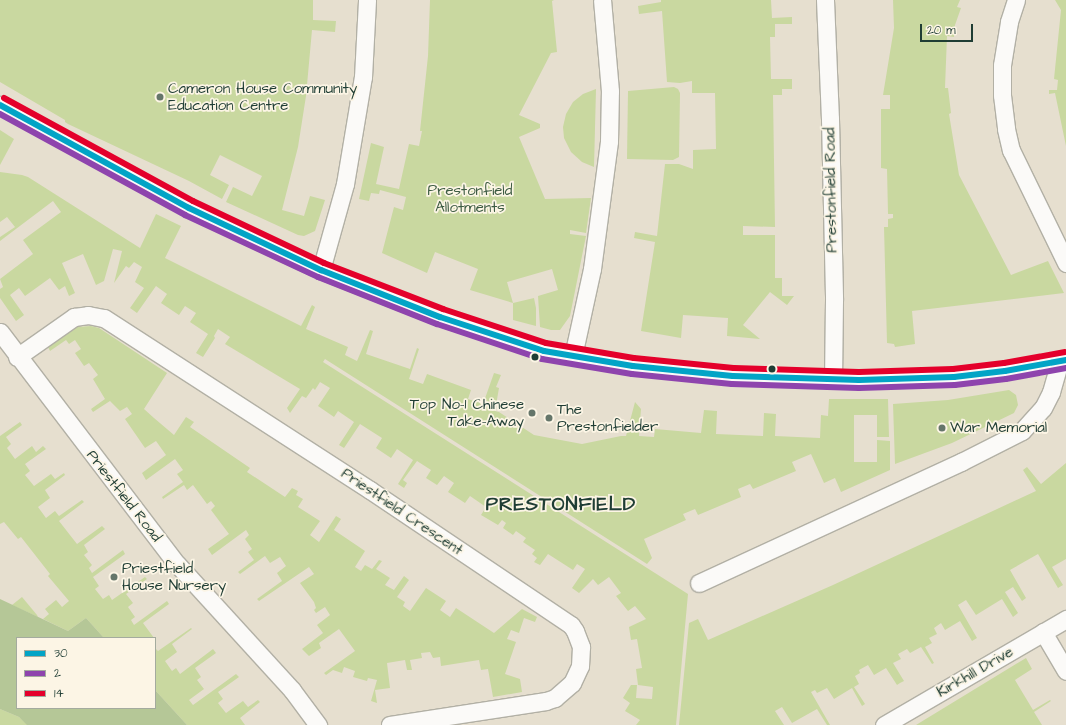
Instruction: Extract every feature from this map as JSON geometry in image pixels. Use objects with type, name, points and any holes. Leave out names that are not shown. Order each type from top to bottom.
[{"type":"street","points":[[321,270],[345,184],[362,77],[367,0]]},
{"type":"street","points":[[573,356],[592,269],[610,141],[610,91],[602,0]]},
{"type":"street","name":"Prestonfield Road","points":[[824,0],[834,300],[833,379]]},
{"type":"street","points":[[1016,0],[1009,22],[1002,65],[1002,95],[1006,129],[1011,150],[1066,263]]},
{"type":"street","points":[[0,106],[189,208],[321,270],[472,328],[521,344],[573,356],[633,366],[733,376],[833,379],[888,380],[954,377],[1005,371],[1063,360]]},
{"type":"street","name":"Priestfield Crescent","points":[[17,357],[74,317],[88,315],[104,318],[377,495],[571,625],[575,631],[581,647],[580,666],[572,683],[555,698],[546,701],[390,725]]},
{"type":"street","name":"Priestfield Road","points":[[0,332],[17,357],[177,564],[292,690],[318,725]]},
{"type":"street","points":[[699,583],[954,465],[1022,431],[1034,419],[1048,397],[1063,360]]},
{"type":"street","name":"Kirkhill Drive","points":[[884,725],[1066,619]]},
{"type":"street","points":[[1043,632],[1066,671]]},
{"type":"green space","points":[[0,0],[313,0],[313,20],[336,21],[335,32],[312,30],[306,96],[298,147],[282,210],[304,216],[310,196],[325,200],[315,231],[304,236],[298,235],[226,202],[233,187],[252,196],[262,176],[220,155],[210,175],[229,185],[222,199],[189,181],[68,124],[65,120],[0,82]]},
{"type":"green space","name":"Prestonfield Allotments","points":[[430,0],[554,0],[552,1],[557,52],[551,53],[519,115],[540,124],[540,128],[519,137],[545,199],[591,198],[586,233],[570,230],[570,234],[586,236],[570,316],[560,330],[551,330],[540,327],[538,296],[558,290],[552,269],[507,282],[513,303],[470,290],[478,269],[435,252],[427,273],[382,253],[394,207],[403,210],[406,197],[380,190],[379,194],[371,193],[369,201],[359,199],[371,143],[384,147],[376,184],[399,189],[409,144],[419,146],[422,131],[420,131],[428,56]]},
{"type":"green space","points":[[661,0],[771,0],[772,18],[792,17],[792,24],[775,24],[775,37],[770,37],[771,79],[792,79],[792,89],[782,89],[782,95],[773,95],[775,227],[743,226],[743,235],[775,235],[775,278],[782,278],[782,296],[794,296],[787,305],[770,292],[743,325],[760,339],[727,336],[728,318],[683,315],[681,338],[641,331],[655,242],[634,238],[635,232],[657,236],[665,164],[679,164],[693,169],[693,150],[716,149],[715,93],[692,93],[692,81],[680,83],[667,82],[662,11],[639,14],[638,6],[661,2]]},
{"type":"green space","points":[[893,0],[960,0],[957,7],[961,8],[955,25],[954,37],[947,36],[945,88],[948,88],[951,113],[949,114],[959,175],[1011,275],[1048,261],[1064,293],[912,311],[915,344],[895,347],[894,344],[887,343],[884,227],[888,227],[888,219],[893,218],[893,214],[888,214],[887,169],[881,168],[881,109],[890,109],[890,95],[883,95],[894,28]]},
{"type":"green space","points":[[1055,0],[1066,0],[1066,146],[1055,93],[1049,94],[1049,90],[1057,90],[1058,80],[1054,79],[1061,10]]},
{"type":"green space","points":[[674,87],[678,89],[680,93],[679,157],[673,160],[627,159],[628,91]]},
{"type":"green space","points":[[596,89],[594,167],[582,162],[571,152],[564,138],[563,127],[566,114],[573,102],[583,94]]},
{"type":"green space","points":[[0,130],[14,139],[0,165]]},
{"type":"green space","points":[[0,172],[28,177],[140,248],[156,214],[181,226],[165,258],[301,326],[312,305],[315,307],[306,329],[348,347],[345,355],[357,361],[370,330],[373,331],[366,354],[410,369],[417,348],[419,349],[409,379],[423,384],[427,374],[471,390],[468,399],[483,404],[494,373],[501,375],[496,387],[499,388],[495,411],[499,412],[534,435],[582,444],[626,436],[635,402],[641,409],[639,436],[654,437],[655,429],[701,433],[704,410],[717,411],[716,434],[763,436],[764,413],[776,414],[775,436],[820,438],[821,415],[828,416],[829,399],[888,399],[889,437],[877,437],[877,415],[854,415],[854,462],[877,462],[877,440],[890,441],[890,470],[841,492],[835,478],[824,483],[811,454],[792,462],[796,471],[753,489],[750,484],[738,489],[741,497],[698,515],[695,509],[683,514],[686,520],[644,539],[652,558],[647,564],[325,359],[323,362],[688,594],[676,725],[636,725],[640,720],[625,711],[630,703],[623,698],[631,685],[637,685],[636,698],[652,699],[653,687],[638,685],[636,669],[642,668],[637,639],[631,640],[629,627],[646,619],[635,606],[628,611],[616,596],[621,593],[609,577],[598,585],[593,579],[579,593],[572,588],[585,569],[577,564],[573,570],[548,554],[540,565],[534,562],[537,558],[532,554],[535,550],[523,542],[526,538],[516,531],[513,535],[503,528],[506,523],[502,520],[498,525],[481,515],[486,507],[470,496],[465,503],[448,492],[454,483],[444,476],[437,485],[426,478],[431,470],[417,461],[403,480],[407,483],[404,488],[398,484],[413,460],[397,449],[391,458],[376,448],[382,438],[360,424],[344,448],[339,445],[354,422],[338,411],[334,417],[318,406],[330,388],[320,382],[315,390],[313,388],[306,398],[302,396],[290,413],[287,408],[300,389],[225,344],[230,337],[218,329],[214,336],[215,338],[203,357],[196,353],[208,334],[190,322],[196,313],[185,306],[179,315],[161,303],[167,294],[156,286],[137,313],[130,308],[144,288],[135,282],[142,267],[134,262],[129,268],[126,266],[114,283],[122,251],[113,249],[104,281],[96,285],[83,254],[62,263],[75,293],[69,296],[65,286],[59,290],[50,278],[25,296],[19,288],[10,295],[24,315],[16,321],[0,298],[0,289],[3,287],[0,279],[33,254],[23,240],[61,212],[53,201],[0,241],[0,237],[15,227],[7,217],[0,222]]},
{"type":"green space","points":[[534,298],[536,308],[536,326],[513,320],[513,303]]},
{"type":"green space","points":[[91,326],[99,328],[167,373],[144,409],[154,418],[174,435],[186,417],[194,422],[190,427],[250,468],[247,472],[285,497],[292,488],[298,491],[296,495],[303,499],[298,507],[320,521],[310,535],[319,542],[336,516],[341,519],[334,530],[365,551],[355,567],[361,571],[365,565],[372,569],[379,560],[382,561],[376,569],[390,578],[385,585],[394,590],[404,576],[409,580],[397,597],[405,602],[403,606],[410,611],[426,588],[446,601],[440,610],[450,617],[456,608],[494,633],[522,609],[537,617],[535,622],[524,618],[519,633],[511,630],[507,639],[516,642],[505,674],[520,679],[522,692],[493,697],[488,669],[481,670],[479,660],[441,666],[440,657],[433,658],[430,652],[421,653],[422,658],[410,660],[412,670],[407,670],[405,660],[387,663],[390,688],[375,690],[377,703],[371,701],[377,680],[368,678],[367,681],[353,677],[355,671],[344,667],[342,673],[333,670],[326,675],[324,673],[355,651],[339,629],[319,643],[321,648],[309,656],[302,649],[323,633],[317,625],[330,615],[325,607],[316,613],[314,610],[316,608],[314,602],[300,583],[314,574],[309,567],[259,601],[257,599],[282,581],[277,573],[286,566],[280,557],[270,563],[265,556],[240,574],[238,572],[254,560],[248,552],[252,549],[245,539],[249,535],[246,530],[212,555],[208,549],[229,534],[211,510],[215,506],[211,501],[207,504],[193,485],[187,490],[184,485],[163,499],[162,497],[183,482],[177,474],[183,470],[175,459],[146,480],[142,473],[166,455],[156,441],[145,448],[125,419],[132,414],[127,407],[120,411],[110,401],[93,412],[91,409],[105,399],[93,379],[98,375],[89,363],[84,366],[75,353],[81,349],[75,340],[69,344],[66,340],[50,351],[48,347],[77,327]]},
{"type":"green space","points":[[1009,390],[1016,395],[1018,405],[1014,413],[952,443],[895,464],[893,404],[948,400]]},
{"type":"green space","points":[[20,422],[22,425],[6,437],[11,444],[7,448],[15,459],[32,446],[36,452],[43,446],[46,449],[25,464],[30,471],[25,475],[34,486],[51,474],[55,479],[64,473],[65,475],[45,490],[50,498],[38,507],[46,518],[55,511],[59,516],[82,500],[84,502],[59,521],[77,544],[102,526],[105,529],[84,545],[88,552],[84,555],[92,565],[89,568],[92,573],[123,550],[125,554],[93,577],[99,586],[95,589],[103,599],[109,595],[112,600],[145,577],[147,579],[126,594],[133,603],[128,607],[135,617],[131,620],[134,625],[167,601],[169,604],[143,623],[153,637],[103,637],[86,618],[68,631],[43,619],[49,614],[45,609],[56,600],[62,607],[69,601],[48,576],[50,574],[21,537],[18,539],[4,522],[0,524],[0,436]]},
{"type":"green space","points":[[1066,463],[1066,559],[1052,567],[1063,585],[1058,588],[1038,554],[1010,570],[1026,598],[1022,601],[1013,587],[1005,592],[1018,613],[1013,617],[1002,599],[976,615],[966,600],[958,605],[977,638],[972,641],[960,621],[945,630],[941,623],[934,628],[937,634],[929,638],[932,643],[925,647],[934,663],[932,664],[921,647],[910,653],[907,649],[898,654],[901,659],[893,663],[904,681],[897,685],[886,668],[874,675],[868,665],[859,670],[860,673],[855,676],[859,684],[854,687],[865,704],[862,706],[852,688],[834,699],[827,688],[817,693],[815,690],[811,692],[830,725],[827,725],[817,709],[792,723],[782,707],[775,711],[784,725],[679,725],[689,623],[698,619],[708,640],[833,585],[1036,491],[1023,470],[1027,467],[1041,484]]},
{"type":"green space","points":[[22,597],[37,615],[38,617],[12,605]]},
{"type":"green space","points":[[0,599],[68,631],[86,618],[103,637],[16,637],[16,709],[156,709],[156,691],[187,725],[27,725],[19,717],[0,709]]},
{"type":"green space","points":[[191,628],[192,629],[172,644],[177,652],[165,661],[172,671],[176,668],[180,674],[213,649],[216,653],[195,668],[201,677],[197,680],[204,689],[189,700],[193,705],[236,674],[239,677],[218,692],[223,699],[218,703],[226,713],[243,701],[248,707],[258,700],[260,702],[240,718],[245,725],[187,725],[156,691],[156,649],[158,651]]},
{"type":"green space","points":[[1026,658],[1032,669],[1015,680],[1033,710],[1050,700],[1051,701],[1034,712],[1042,725],[916,725]]},
{"type":"green space","points":[[0,709],[19,717],[28,725],[0,725]]},
{"type":"transit line","name":"14","points":[[4,98],[193,201],[324,263],[443,309],[546,343],[634,358],[734,368],[859,372],[953,369],[1004,363],[1065,352]]},
{"type":"transit line","name":"30","points":[[0,105],[189,208],[321,270],[440,317],[544,351],[633,366],[733,376],[859,380],[954,377],[1005,371],[1066,360]]},
{"type":"transit line","name":"2","points":[[0,114],[185,215],[318,277],[437,324],[542,359],[632,374],[732,384],[859,388],[955,385],[1006,379],[1066,368]]},
{"type":"place","name":"Cameron House Community Education Centre","points":[[160,97]]},
{"type":"place","name":"Top No-1 Chinese Take-Away","points":[[532,413]]},
{"type":"place","name":"The Prestonfielder","points":[[549,418]]},
{"type":"place","name":"War Memorial","points":[[942,428]]},
{"type":"place","name":"Priestfield House Nursery","points":[[114,577]]},
{"type":"district","name":"PRESTONFIELD","points":[[561,505]]}]
